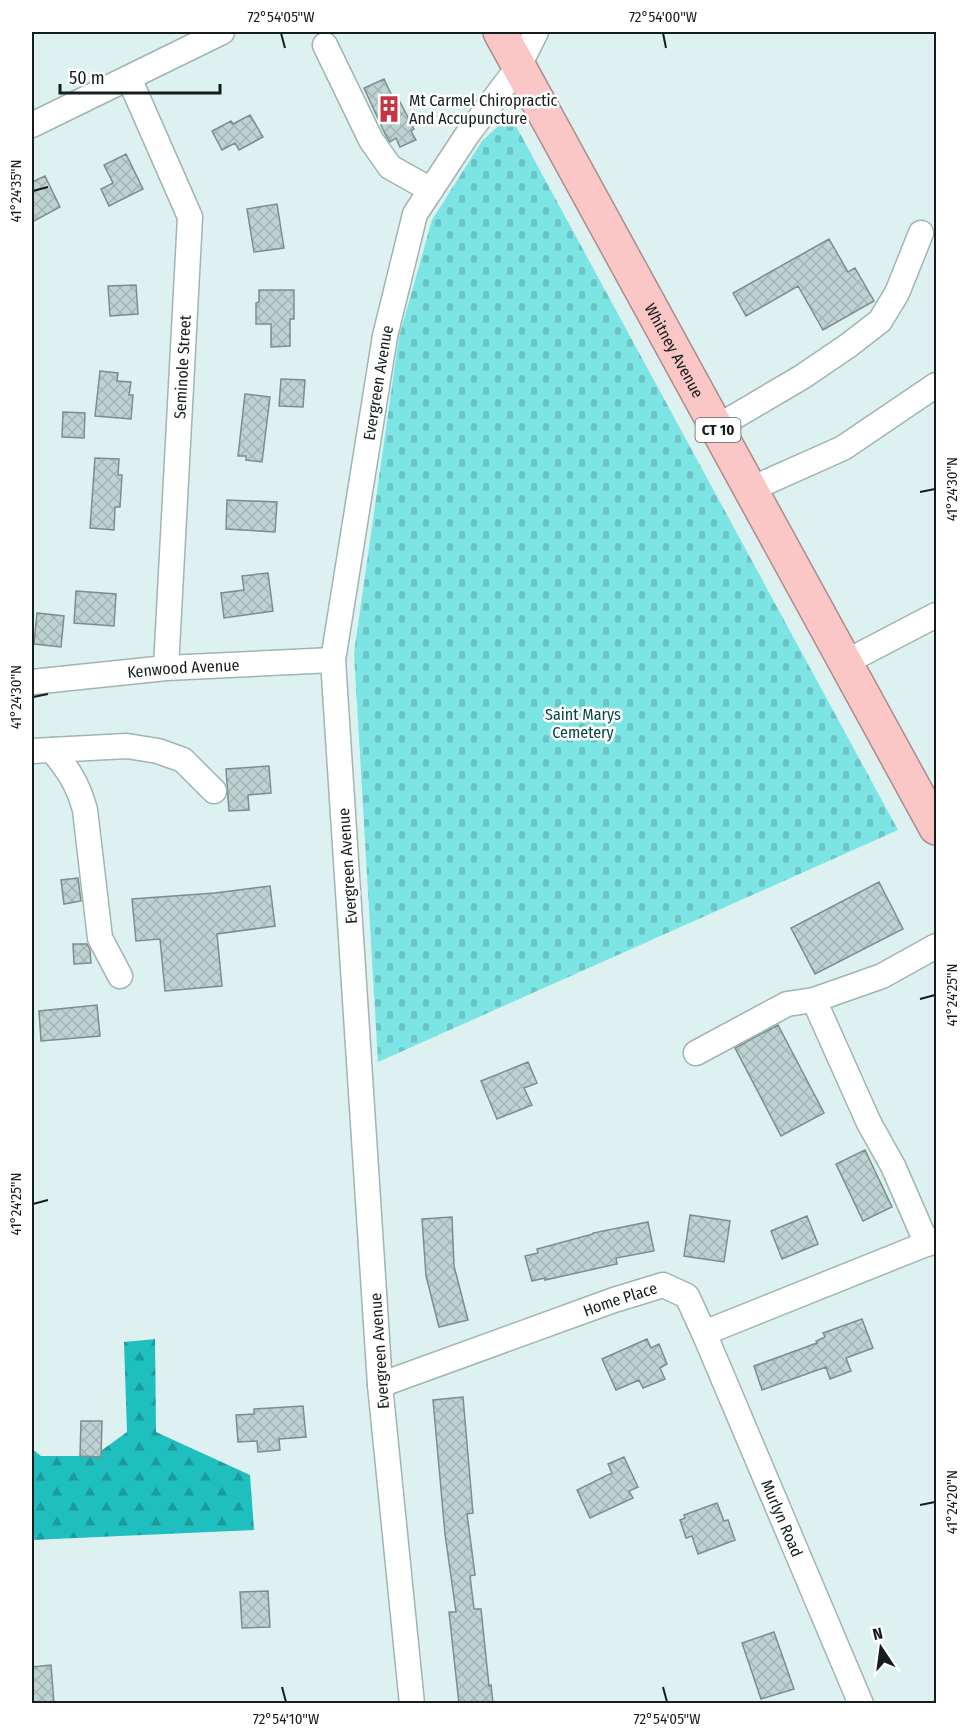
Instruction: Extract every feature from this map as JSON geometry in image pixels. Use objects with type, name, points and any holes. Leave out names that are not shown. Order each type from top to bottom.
[{"type":"highway","name":"Whitney Avenue","points":[[500,32],[936,828]]},
{"type":"street","points":[[32,125],[222,32]]},
{"type":"street","name":"Evergreen Avenue","points":[[412,1704],[380,1384],[333,660],[385,336],[415,214],[467,135],[519,66],[537,32]]},
{"type":"street","points":[[325,45],[370,140],[390,167],[431,190]]},
{"type":"street","name":"Seminole Street","points":[[129,78],[190,218],[166,668]]},
{"type":"street","points":[[717,427],[802,377],[880,321],[897,293],[921,232]]},
{"type":"street","points":[[751,489],[843,448],[936,385]]},
{"type":"street","points":[[846,662],[936,615]]},
{"type":"street","name":"Kenwood Avenue","points":[[32,682],[166,668],[333,660]]},
{"type":"street","points":[[42,751],[127,746],[158,751],[183,760],[214,791]]},
{"type":"street","points":[[42,751],[74,778],[81,795],[85,810],[100,938],[120,976]]},
{"type":"street","points":[[696,1053],[787,1004],[814,1000],[882,976],[936,946]]},
{"type":"street","points":[[704,1333],[932,1242],[880,1144],[814,1000]]},
{"type":"street","name":"Home Place","points":[[380,1384],[614,1300],[663,1285],[687,1296],[704,1333]]},
{"type":"street","name":"Murlyn Road","points":[[704,1333],[861,1704]]},
{"type":"green space","name":"Saint Marys Cemetery","points":[[510,115],[898,830],[378,1062],[354,653],[399,337],[432,220],[482,141]]},
{"type":"green space","points":[[155,1339],[156,1432],[250,1475],[254,1530],[32,1540],[32,1449],[41,1456],[94,1456],[127,1432],[124,1342]]},
{"type":"building","name":"Mt Carmel Chiropractic And Accupuncture","points":[[384,79],[396,104],[400,102],[414,129],[411,131],[416,140],[400,147],[396,138],[390,142],[386,136],[364,88]]},
{"type":"building","points":[[250,115],[263,137],[239,150],[235,143],[222,150],[212,131],[231,121],[233,124]]},
{"type":"building","points":[[126,154],[143,189],[109,206],[101,189],[113,183],[104,165]]},
{"type":"building","points":[[45,176],[60,207],[32,222],[32,182]]},
{"type":"building","points":[[277,204],[284,248],[254,252],[247,209]]},
{"type":"building","points":[[829,239],[848,272],[855,268],[874,301],[823,330],[798,286],[746,316],[733,293]]},
{"type":"building","points":[[136,285],[138,314],[110,316],[108,286]]},
{"type":"building","points":[[259,290],[294,290],[294,319],[290,319],[290,346],[271,347],[271,324],[256,324],[256,303],[259,302]]},
{"type":"building","points":[[100,371],[118,373],[117,381],[131,382],[129,395],[133,395],[131,419],[95,416]]},
{"type":"building","points":[[281,379],[305,380],[303,407],[279,406]]},
{"type":"building","points":[[245,394],[270,397],[262,462],[246,460],[246,456],[238,456]]},
{"type":"building","points":[[63,412],[85,413],[84,438],[62,437]]},
{"type":"building","points":[[95,458],[119,459],[118,475],[122,475],[120,507],[115,507],[114,530],[90,528]]},
{"type":"building","points":[[227,500],[277,502],[275,532],[226,529]]},
{"type":"building","points":[[268,573],[273,611],[224,618],[221,593],[244,590],[242,576]]},
{"type":"building","points":[[76,591],[116,594],[114,626],[74,623]]},
{"type":"building","points":[[37,613],[64,616],[61,647],[34,644]]},
{"type":"building","points":[[269,766],[271,793],[248,795],[249,810],[229,811],[226,769]]},
{"type":"building","points":[[78,878],[81,901],[64,904],[61,880]]},
{"type":"building","points":[[879,882],[903,929],[815,974],[791,928]]},
{"type":"building","points":[[270,886],[275,926],[217,934],[222,986],[165,991],[160,939],[136,941],[132,899],[215,893]]},
{"type":"building","points":[[73,944],[87,944],[91,963],[74,964]]},
{"type":"building","points":[[97,1005],[100,1036],[41,1041],[39,1011]]},
{"type":"building","points":[[778,1025],[824,1113],[781,1136],[735,1048]]},
{"type":"building","points":[[528,1062],[537,1083],[524,1088],[532,1105],[497,1119],[481,1081]]},
{"type":"building","points":[[865,1150],[892,1207],[863,1221],[836,1164]]},
{"type":"building","points":[[690,1215],[730,1221],[724,1262],[684,1256]]},
{"type":"building","points":[[807,1216],[818,1244],[782,1259],[771,1231]]},
{"type":"building","points":[[452,1217],[454,1266],[468,1320],[439,1327],[426,1276],[422,1219]]},
{"type":"building","points":[[648,1222],[654,1251],[616,1258],[617,1264],[532,1281],[525,1256],[538,1253],[537,1249],[593,1233]]},
{"type":"building","points":[[862,1319],[873,1348],[846,1358],[851,1371],[830,1379],[826,1367],[762,1390],[754,1366],[817,1343],[816,1341],[825,1337],[823,1333]]},
{"type":"building","points":[[647,1339],[651,1348],[659,1344],[667,1364],[660,1368],[665,1379],[643,1388],[639,1380],[616,1390],[602,1359]]},
{"type":"building","points":[[463,1397],[473,1513],[467,1514],[475,1575],[470,1576],[474,1609],[481,1609],[493,1704],[459,1704],[449,1612],[456,1612],[445,1534],[433,1400]]},
{"type":"building","points":[[303,1406],[306,1437],[279,1439],[280,1450],[258,1452],[257,1441],[238,1442],[236,1415],[254,1414],[254,1409]]},
{"type":"building","points":[[81,1421],[102,1421],[101,1457],[80,1456]]},
{"type":"building","points":[[624,1457],[638,1487],[629,1491],[633,1498],[590,1518],[577,1490],[612,1473],[608,1464]]},
{"type":"building","points":[[717,1503],[724,1521],[728,1520],[735,1540],[698,1554],[692,1536],[686,1538],[680,1520],[685,1518],[684,1515]]},
{"type":"building","points":[[268,1591],[270,1627],[242,1628],[240,1592]]},
{"type":"building","points":[[774,1632],[794,1689],[761,1699],[742,1643]]},
{"type":"building","points":[[51,1665],[54,1704],[32,1704],[32,1667]]},
{"type":"place","name":"Mt Carmel Chiropractic And Accupuncture","points":[[389,109]]}]
